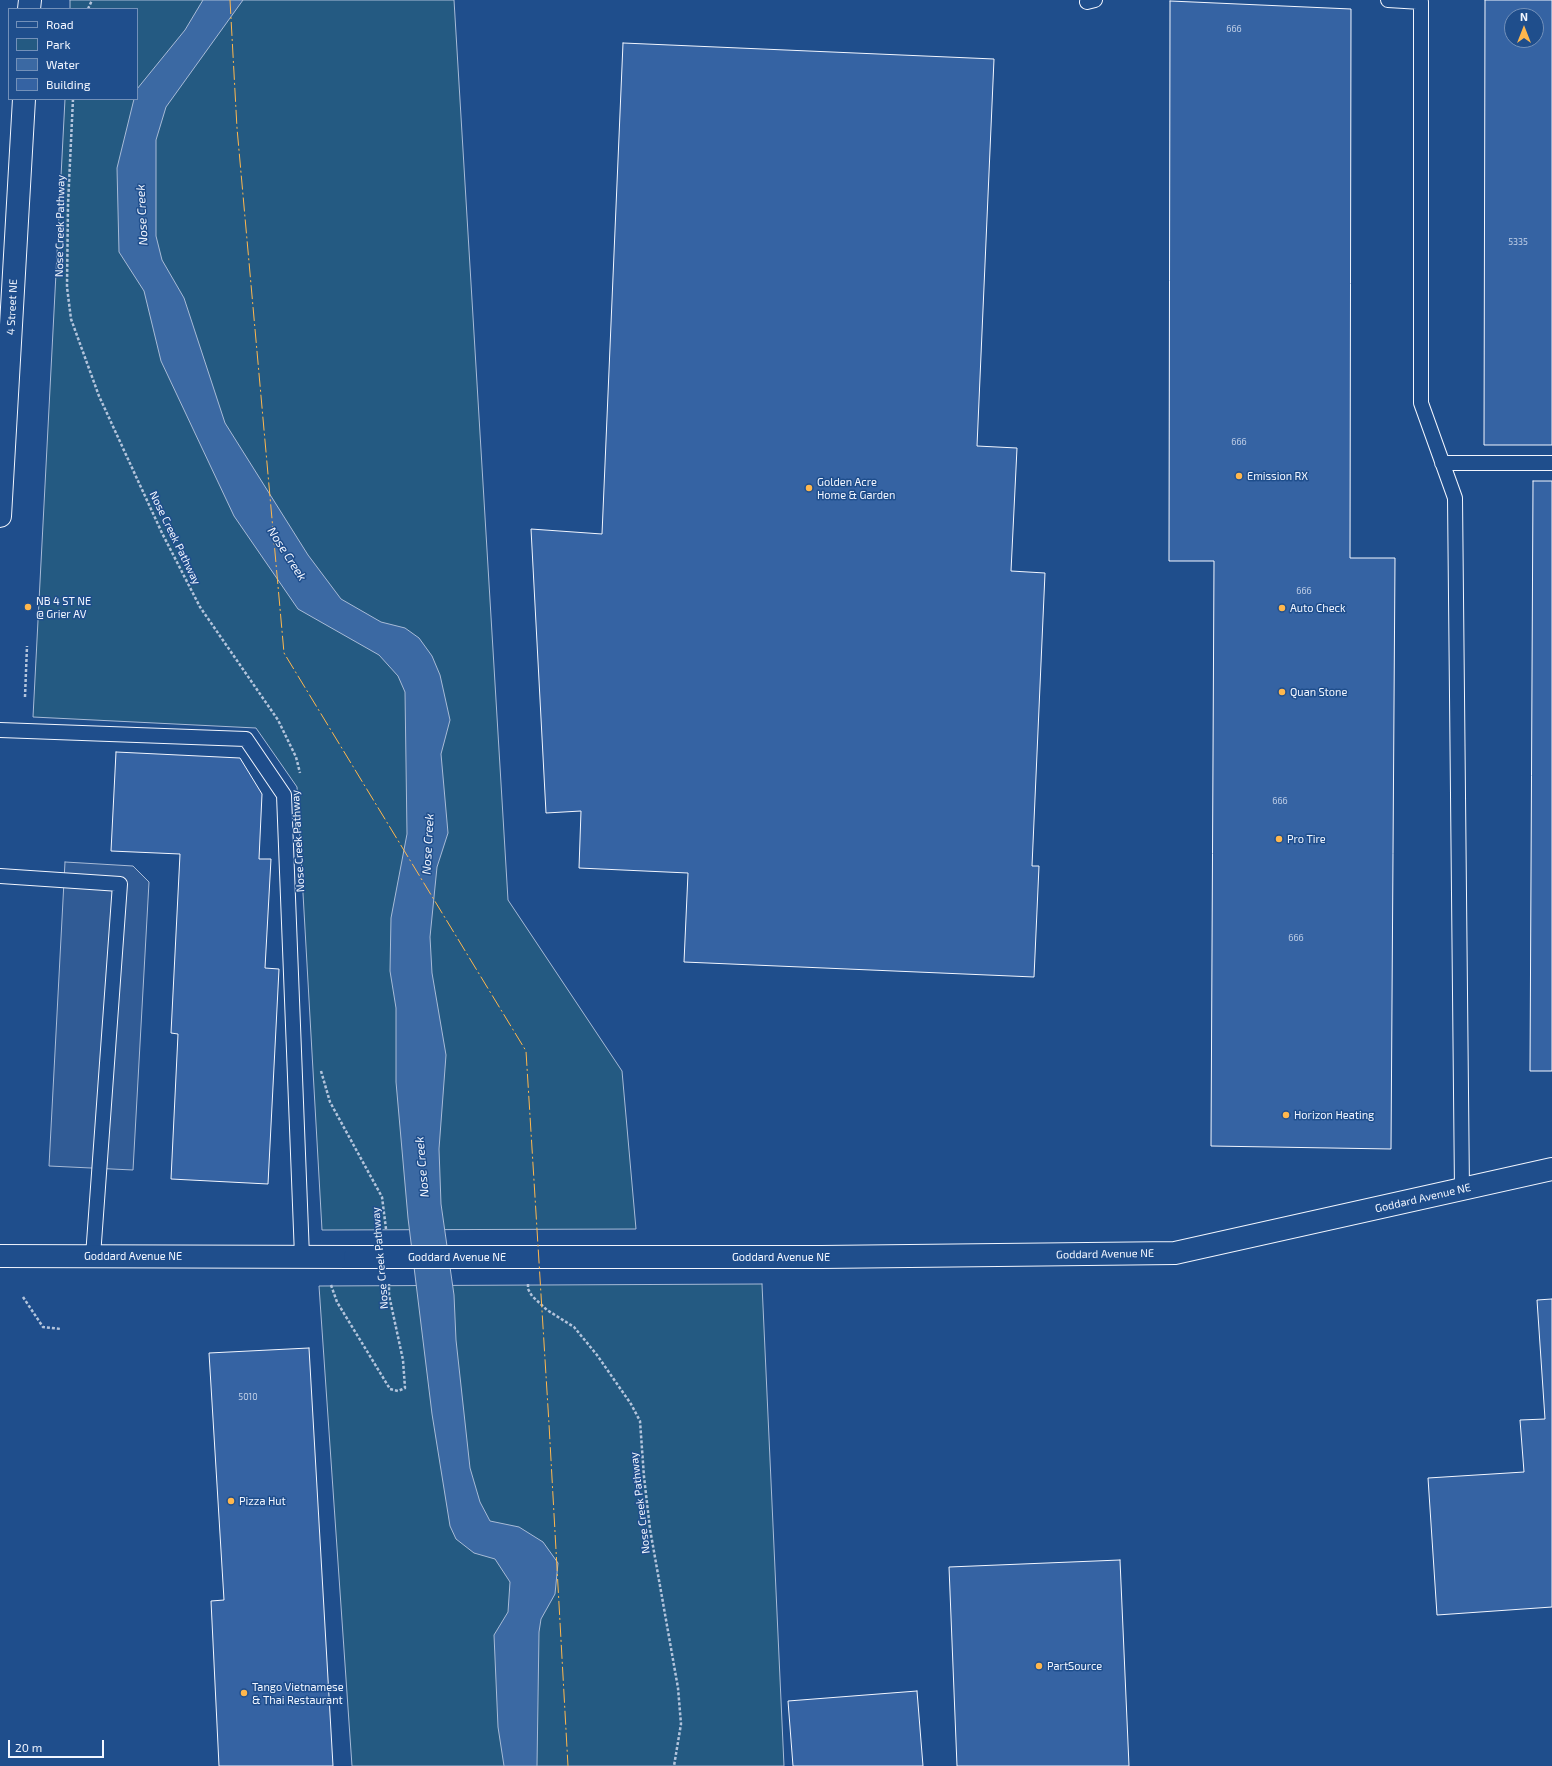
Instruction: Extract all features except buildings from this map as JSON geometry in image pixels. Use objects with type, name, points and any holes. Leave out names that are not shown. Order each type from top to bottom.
[{"type":"street","name":"4 Street NE","points":[[0,516],[24,100]]},
{"type":"street","name":"Goddard Avenue NE","points":[[0,1256],[821,1257],[1175,1253],[1552,1169]]},
{"type":"lane","points":[[1388,0],[1421,2],[1421,403],[1455,498],[1462,1190]]},
{"type":"lane","points":[[1442,463],[1552,463]]},
{"type":"lane","points":[[0,730],[246,739],[284,795],[302,1256]]},
{"type":"lane","points":[[0,876],[120,884],[93,1256]]},
{"type":"path","name":"Nose Creek Pathway","points":[[72,100],[68,204],[67,287],[71,319],[99,396],[162,533],[200,607],[278,720],[296,757],[301,776]]},
{"type":"path","points":[[25,698],[27,646]]},
{"type":"path","name":"Nose Creek Pathway","points":[[319,1066],[330,1102],[382,1197],[386,1234]]},
{"type":"path","name":"Nose Creek Pathway","points":[[527,1279],[528,1289],[532,1296],[547,1310],[574,1327],[597,1355],[632,1404],[640,1421],[650,1529],[678,1688],[681,1724],[674,1766]]},
{"type":"path","name":"Nose Creek Pathway","points":[[330,1281],[337,1302],[390,1389],[398,1391],[405,1388],[403,1360],[390,1295],[389,1280]]},
{"type":"path","points":[[23,1297],[43,1327],[61,1329]]},
{"type":"green space","points":[[70,0],[454,0],[508,900],[622,1071],[636,1229],[322,1230],[297,787],[256,728],[33,717],[65,100],[138,100],[138,8],[70,8]]},
{"type":"green space","points":[[762,1284],[784,1766],[352,1766],[319,1286]]},
{"type":"shaded area","points":[[65,862],[133,866],[149,882],[133,1170],[49,1166]]},
{"type":"water","name":"Nose Creek","points":[[203,0],[243,0],[166,107],[156,140],[156,236],[162,260],[184,298],[225,423],[308,555],[341,599],[381,622],[405,628],[419,638],[432,656],[440,675],[450,720],[441,754],[448,833],[437,867],[430,937],[432,973],[446,1055],[439,1149],[441,1204],[454,1295],[456,1340],[470,1468],[480,1502],[490,1521],[519,1527],[543,1542],[558,1563],[555,1594],[541,1619],[539,1632],[537,1766],[504,1766],[498,1727],[494,1635],[508,1612],[510,1582],[495,1559],[474,1553],[456,1539],[450,1526],[432,1414],[408,1218],[396,1082],[396,1008],[390,971],[391,918],[407,834],[405,692],[398,676],[379,655],[298,609],[234,516],[161,361],[144,291],[119,252],[117,168],[134,100],[138,100],[138,88],[185,30]]},
{"type":"power","points":[[230,0],[237,128],[284,653],[526,1051],[568,1766]]},
{"type":"place","name":"Emission RX","points":[[1239,476]]},
{"type":"place","name":"Golden Acre Home & Garden","points":[[809,488]]},
{"type":"place","name":"NB 4 ST NE @ Grier AV","points":[[28,607]]},
{"type":"place","name":"Auto Check","points":[[1282,608]]},
{"type":"place","name":"Quan Stone","points":[[1282,692]]},
{"type":"place","name":"Pro Tire","points":[[1279,839]]},
{"type":"place","name":"Horizon Heating","points":[[1286,1115]]},
{"type":"place","name":"Pizza Hut","points":[[231,1501]]},
{"type":"place","name":"PartSource","points":[[1039,1666]]},
{"type":"place","name":"Tango Vietnamese & Thai Restaurant","points":[[244,1693]]}]
